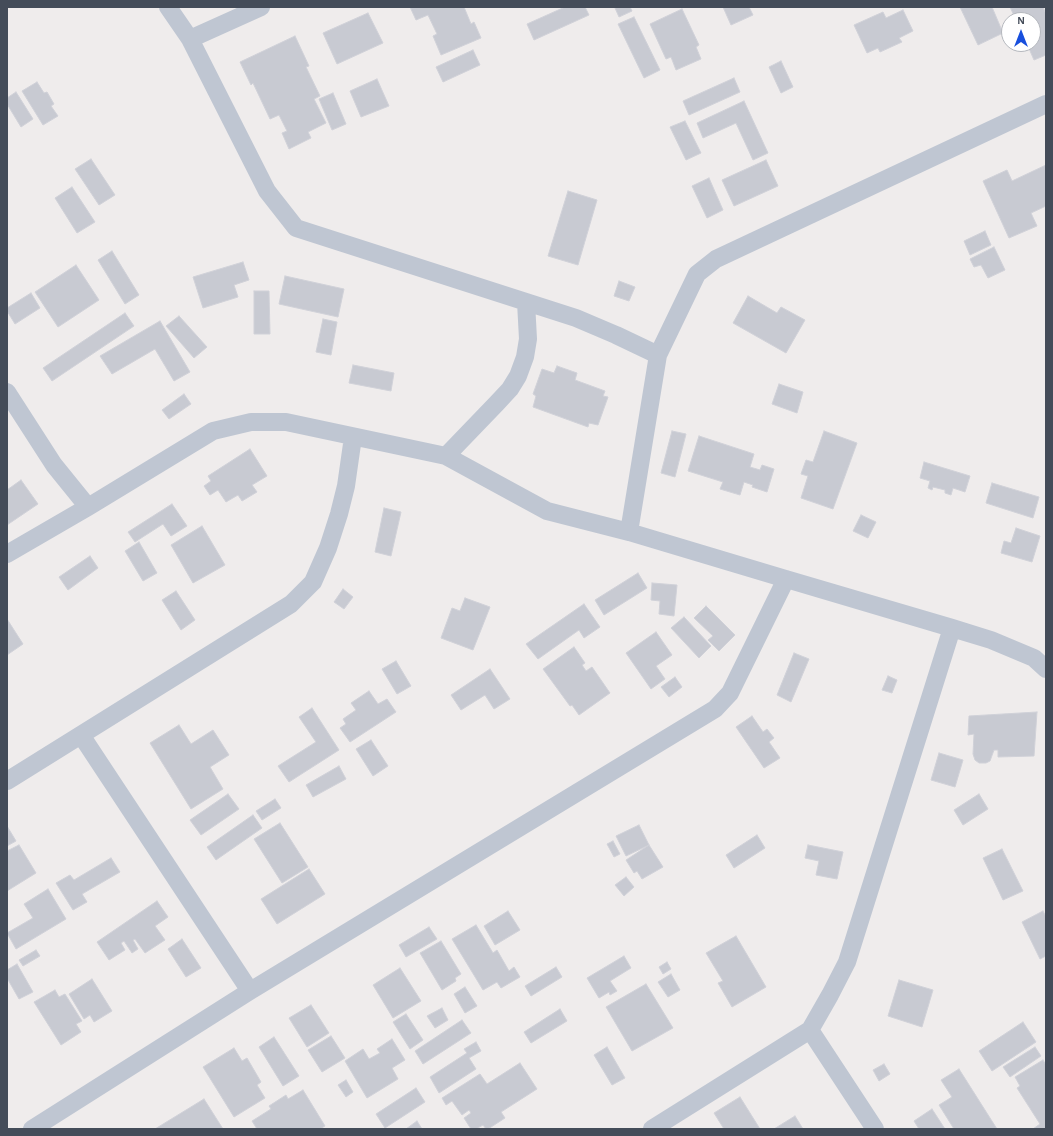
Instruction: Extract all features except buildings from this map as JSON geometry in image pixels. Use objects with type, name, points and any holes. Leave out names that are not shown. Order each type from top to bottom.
[{"type":"street","points":[[168,7],[190,39],[267,191],[296,228],[576,318],[658,355]]},
{"type":"street","points":[[190,39],[261,7]]},
{"type":"street","points":[[629,532],[658,355],[697,274],[716,259],[1046,104]]},
{"type":"street","points":[[446,456],[497,403],[518,376],[525,357],[528,339],[526,302]]},
{"type":"street","points":[[7,392],[54,465],[88,507]]},
{"type":"street","points":[[7,554],[88,507],[213,430],[251,422],[286,422],[446,456],[547,511],[629,532],[991,640],[1034,658],[1046,669]]},
{"type":"street","points":[[7,781],[291,604],[313,582],[328,548],[340,514],[346,486],[353,437]]},
{"type":"street","points":[[32,1129],[250,991],[715,709],[730,693],[786,580]]},
{"type":"street","points":[[652,1129],[810,1030],[830,996],[846,962],[952,628]]},
{"type":"street","points":[[81,735],[250,991]]},
{"type":"street","points":[[810,1030],[875,1129]]}]
